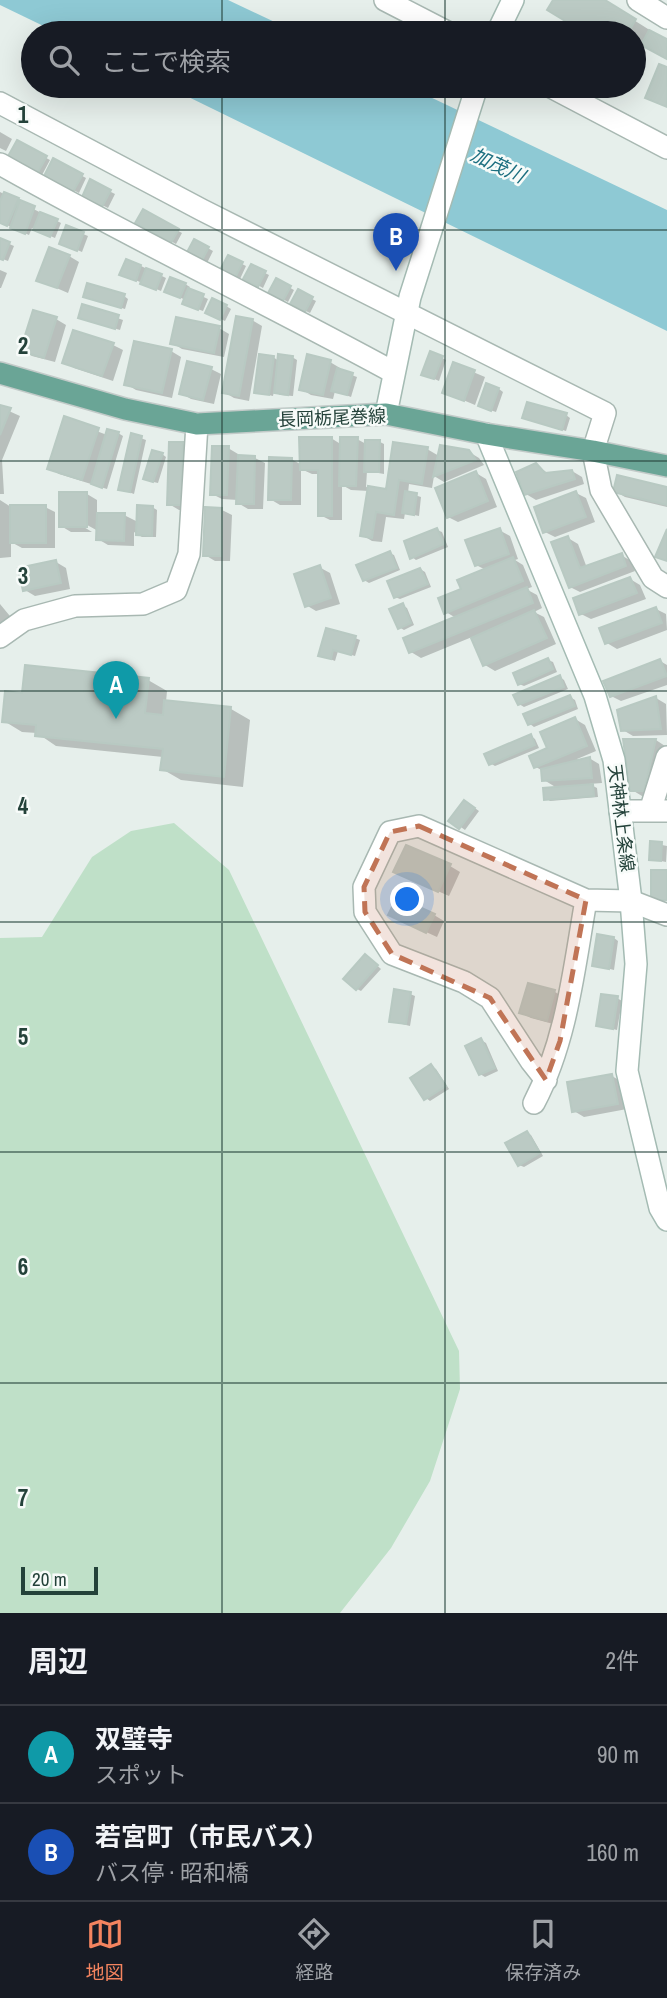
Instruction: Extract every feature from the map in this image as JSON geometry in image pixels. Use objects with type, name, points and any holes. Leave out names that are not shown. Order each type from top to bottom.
[{"type":"main road","name":"長岡栃尾巻線","points":[[0,373],[125,409],[197,424],[386,414],[667,466]]},
{"type":"street","points":[[385,0],[426,21]]},
{"type":"street","points":[[503,21],[513,0]]},
{"type":"street","points":[[638,0],[667,18]]},
{"type":"street","points":[[386,414],[409,305],[473,98]]},
{"type":"street","points":[[572,98],[667,148]]},
{"type":"street","points":[[0,103],[190,204],[409,305],[605,413],[593,451],[601,490],[653,578],[667,587]]},
{"type":"street","points":[[0,164],[75,207],[267,303],[393,372]]},
{"type":"street","points":[[0,637],[23,620],[75,606],[143,604],[176,590],[189,554],[197,424]]},
{"type":"street","name":"天神林上条線","points":[[486,434],[595,696],[614,760],[636,964],[627,1070],[660,1208],[667,1220]]},
{"type":"street","points":[[621,811],[658,811],[667,757]]},
{"type":"street","points":[[546,1080],[490,998],[464,982],[392,954],[365,912],[364,887],[390,832],[419,826],[586,900],[631,901],[667,915]]},
{"type":"street","points":[[534,1103],[546,1080],[560,1041],[586,900]]},
{"type":"highlighted area","points":[[419,826],[586,900],[560,1041],[546,1080],[490,998],[392,954],[365,912],[364,887],[390,832]]},
{"type":"green space","points":[[174,823],[229,870],[459,1351],[460,1389],[430,1481],[391,1548],[340,1613],[0,1613],[0,938],[42,937],[92,857],[131,831]]},
{"type":"water","points":[[0,0],[228,0],[273,21],[33,21],[0,5]]},
{"type":"water","name":"加茂川","points":[[191,98],[432,98],[667,210],[667,331]]},
{"type":"building","points":[[553,0],[605,0],[636,19],[565,21],[547,10]]},
{"type":"building","points":[[649,30],[667,39],[667,59],[646,48]]},
{"type":"building","points":[[659,64],[667,67],[667,107],[645,98]]},
{"type":"building","points":[[17,140],[47,156],[37,174],[7,158]]},
{"type":"building","points":[[53,158],[83,174],[73,192],[44,176]]},
{"type":"building","points":[[90,179],[111,190],[102,207],[82,197]]},
{"type":"building","points":[[4,192],[19,198],[7,226],[0,223],[0,201]]},
{"type":"building","points":[[20,200],[35,206],[25,234],[10,228]]},
{"type":"building","points":[[143,209],[179,229],[171,243],[135,223]]},
{"type":"building","points":[[40,212],[58,219],[50,237],[33,230]]},
{"type":"building","points":[[66,225],[84,232],[77,251],[59,244]]},
{"type":"building","points":[[0,238],[10,242],[3,260],[0,259]]},
{"type":"building","points":[[194,239],[209,247],[201,262],[186,254]]},
{"type":"building","points":[[49,247],[70,255],[57,288],[36,281]]},
{"type":"building","points":[[228,255],[243,262],[235,278],[220,270]]},
{"type":"building","points":[[126,259],[141,265],[136,281],[119,275]]},
{"type":"building","points":[[251,264],[266,271],[258,287],[243,279]]},
{"type":"building","points":[[146,268],[162,274],[156,290],[140,284]]},
{"type":"building","points":[[170,277],[186,283],[180,298],[164,292]]},
{"type":"building","points":[[276,278],[291,286],[283,301],[268,293]]},
{"type":"building","points":[[87,283],[125,294],[121,308],[83,297]]},
{"type":"building","points":[[188,288],[204,294],[198,310],[182,304]]},
{"type":"building","points":[[298,289],[313,297],[305,312],[290,304]]},
{"type":"building","points":[[212,298],[227,305],[220,320],[205,313]]},
{"type":"building","points":[[82,304],[119,315],[115,329],[78,318]]},
{"type":"building","points":[[33,310],[57,317],[44,358],[20,351]]},
{"type":"building","points":[[236,316],[253,319],[239,396],[222,393]]},
{"type":"building","points":[[176,317],[220,326],[214,353],[170,344]]},
{"type":"building","points":[[73,330],[114,343],[102,376],[62,363]]},
{"type":"building","points":[[134,341],[172,349],[162,393],[124,385]]},
{"type":"building","points":[[430,351],[443,356],[434,379],[421,375]]},
{"type":"building","points":[[259,354],[274,356],[269,395],[254,393]]},
{"type":"building","points":[[278,354],[293,356],[288,395],[274,393]]},
{"type":"building","points":[[307,354],[331,360],[323,395],[299,390]]},
{"type":"building","points":[[187,361],[212,367],[203,400],[179,394]]},
{"type":"building","points":[[453,362],[475,370],[464,401],[442,393]]},
{"type":"building","points":[[337,368],[353,373],[347,395],[331,391]]},
{"type":"building","points":[[486,383],[499,388],[491,411],[478,406]]},
{"type":"building","points":[[527,402],[567,413],[562,430],[522,418]]},
{"type":"building","points":[[0,405],[11,408],[0,435]]},
{"type":"building","points":[[64,416],[99,428],[82,480],[47,469]]},
{"type":"building","points":[[107,429],[119,432],[102,488],[91,484]]},
{"type":"building","points":[[131,433],[142,436],[130,492],[118,490]]},
{"type":"building","points":[[299,437],[332,437],[332,516],[318,516],[318,470],[300,470]]},
{"type":"building","points":[[340,437],[358,437],[356,486],[339,486]]},
{"type":"building","points":[[365,440],[380,440],[379,472],[364,472]]},
{"type":"building","points":[[169,442],[183,442],[181,505],[167,505]]},
{"type":"building","points":[[393,442],[428,447],[422,484],[399,480],[394,515],[376,512],[372,538],[360,536],[368,486],[386,489]]},
{"type":"building","points":[[440,445],[469,450],[476,460],[433,477]]},
{"type":"building","points":[[212,446],[229,446],[227,495],[210,495]]},
{"type":"building","points":[[152,450],[163,453],[153,482],[143,479]]},
{"type":"building","points":[[238,455],[255,456],[254,504],[236,504]]},
{"type":"building","points":[[269,457],[292,458],[291,500],[268,500]]},
{"type":"building","points":[[536,463],[545,473],[572,470],[575,479],[524,495],[516,472]]},
{"type":"building","points":[[476,471],[488,501],[447,518],[435,488]]},
{"type":"building","points":[[617,475],[667,487],[667,505],[613,492]]},
{"type":"building","points":[[405,491],[417,493],[414,515],[402,513]]},
{"type":"building","points":[[576,491],[586,517],[543,533],[534,507]]},
{"type":"building","points":[[59,492],[87,492],[87,527],[59,527]]},
{"type":"building","points":[[10,505],[46,505],[46,543],[10,543]]},
{"type":"building","points":[[137,505],[153,506],[152,536],[136,535]]},
{"type":"building","points":[[205,507],[222,508],[221,556],[203,556]]},
{"type":"building","points":[[97,513],[125,513],[124,541],[96,540]]},
{"type":"building","points":[[437,528],[444,544],[410,559],[404,541]]},
{"type":"building","points":[[500,528],[509,554],[475,566],[465,540]]},
{"type":"building","points":[[667,529],[667,561],[655,557]]},
{"type":"building","points":[[568,536],[580,568],[622,553],[626,566],[569,588],[551,542]]},
{"type":"building","points":[[390,551],[397,568],[363,581],[356,565]]},
{"type":"building","points":[[513,557],[523,581],[444,614],[438,598],[461,589],[457,580]]},
{"type":"building","points":[[56,560],[61,583],[23,591],[18,568]]},
{"type":"building","points":[[320,565],[331,598],[305,607],[294,574]]},
{"type":"building","points":[[420,568],[428,584],[394,598],[387,581]]},
{"type":"building","points":[[630,577],[637,593],[579,615],[573,598]]},
{"type":"building","points":[[527,587],[533,603],[409,653],[403,638]]},
{"type":"building","points":[[403,603],[411,623],[398,629],[389,609]]},
{"type":"building","points":[[656,607],[662,623],[605,644],[599,628]]},
{"type":"building","points":[[534,610],[547,638],[483,666],[471,638]]},
{"type":"building","points":[[326,628],[356,636],[351,655],[333,650],[331,659],[318,656]]},
{"type":"building","points":[[548,658],[553,669],[518,685],[513,673]]},
{"type":"building","points":[[660,659],[667,676],[610,697],[603,681]]},
{"type":"building","points":[[25,665],[149,678],[145,713],[163,715],[164,700],[231,707],[224,777],[160,770],[163,749],[35,736],[36,725],[2,722],[5,691],[22,693]]},
{"type":"building","points":[[560,675],[564,687],[518,705],[513,695]]},
{"type":"building","points":[[570,695],[575,706],[528,725],[523,714]]},
{"type":"building","points":[[656,696],[661,729],[621,731],[617,710]]},
{"type":"building","points":[[575,717],[587,746],[534,768],[529,756],[547,748],[540,732]]},
{"type":"building","points":[[531,734],[535,745],[489,765],[484,754]]},
{"type":"building","points":[[623,739],[656,739],[644,791],[630,791]]},
{"type":"building","points":[[590,757],[592,778],[542,781],[541,769]]},
{"type":"building","points":[[593,784],[594,796],[544,800],[543,788]]},
{"type":"building","points":[[464,800],[475,808],[459,829],[448,821]]},
{"type":"building","points":[[650,841],[662,842],[661,861],[649,860]]},
{"type":"building","points":[[406,845],[451,864],[438,892],[393,872]]},
{"type":"building","points":[[651,870],[667,870],[667,900],[651,900]]},
{"type":"building","points":[[397,897],[435,914],[426,933],[388,915]]},
{"type":"building","points":[[597,934],[614,937],[609,969],[592,966]]},
{"type":"building","points":[[365,954],[378,965],[356,990],[343,979]]},
{"type":"building","points":[[528,983],[555,990],[547,1021],[519,1013]]},
{"type":"building","points":[[394,989],[411,992],[406,1024],[389,1022]]},
{"type":"building","points":[[601,994],[618,996],[613,1029],[596,1026]]},
{"type":"building","points":[[481,1038],[495,1068],[479,1075],[465,1046]]},
{"type":"building","points":[[431,1064],[446,1086],[424,1100],[410,1078]]},
{"type":"building","points":[[612,1074],[618,1104],[572,1112],[567,1082]]},
{"type":"building","points":[[527,1131],[540,1153],[518,1166],[505,1143]]},
{"type":"place","name":"若宮町（市民バス）","points":[[396,271]]},
{"type":"place","name":"双璧寺","points":[[116,719]]}]
